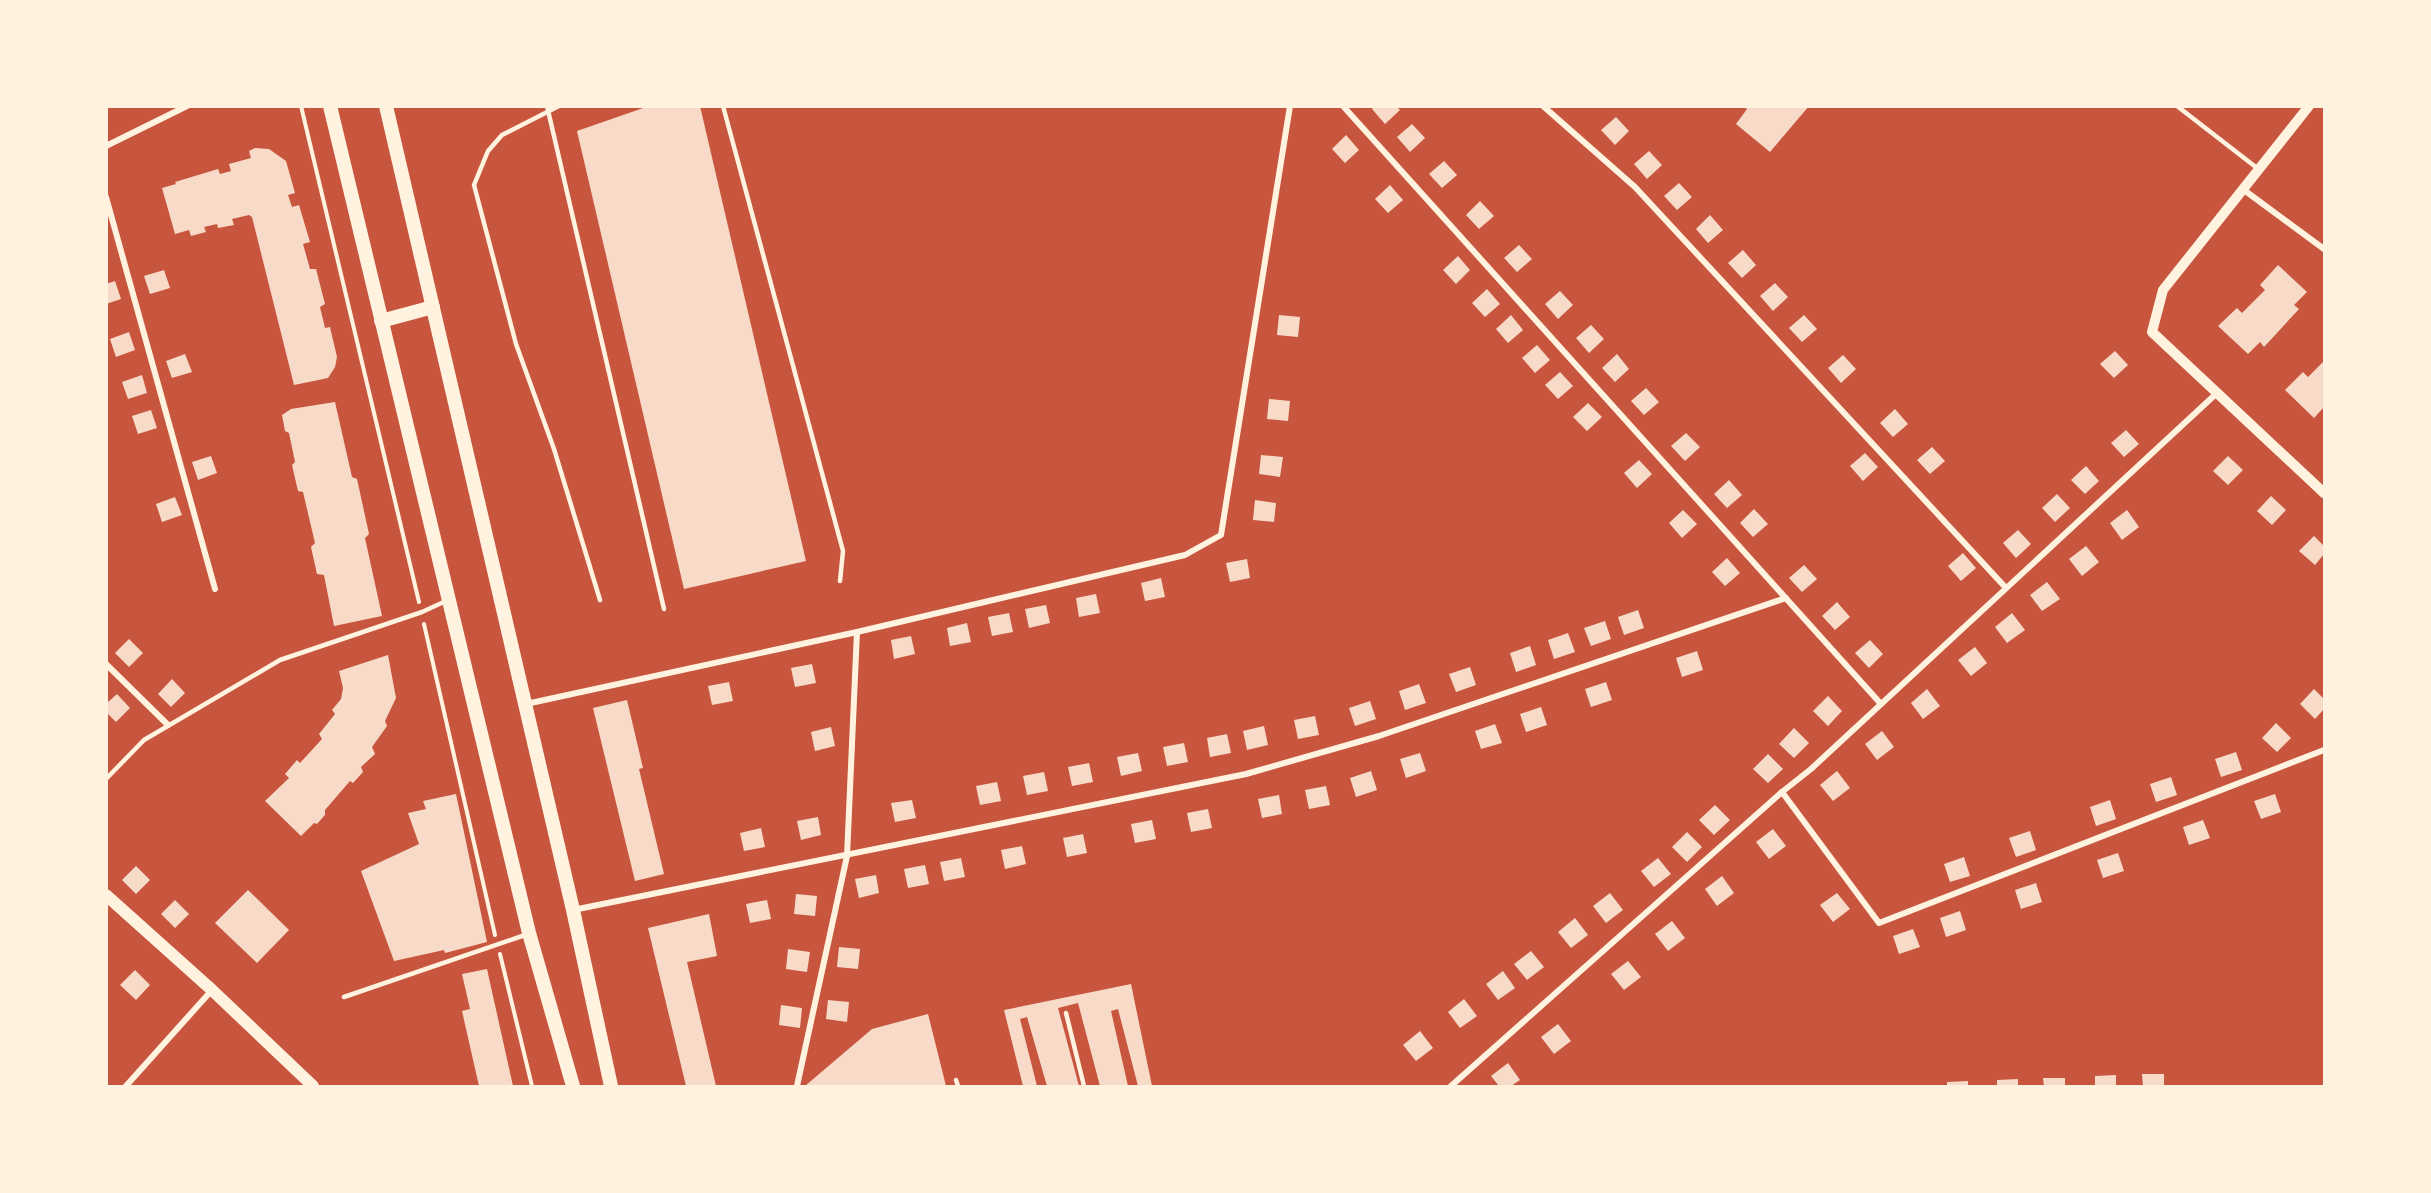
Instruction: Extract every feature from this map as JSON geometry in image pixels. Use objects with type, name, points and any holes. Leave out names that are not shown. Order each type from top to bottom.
[{"type":"main road","points":[[330,106],[529,933],[573,1086]]},
{"type":"main road","points":[[386,106],[573,910],[611,1086]]},
{"type":"main road","points":[[381,321],[433,307]]},
{"type":"main road","points":[[106,895],[212,990],[313,1086]]},
{"type":"street","points":[[106,146],[187,106]]},
{"type":"street","points":[[525,704],[857,632],[1185,555],[1221,535],[1290,106]]},
{"type":"street","points":[[1343,106],[1881,705]]},
{"type":"street","points":[[1543,106],[1635,187],[2006,588]]},
{"type":"street","points":[[2309,106],[2163,290],[2152,333],[2325,493]]},
{"type":"street","points":[[2244,190],[2325,249]]},
{"type":"street","points":[[106,197],[215,589]]},
{"type":"street","points":[[1451,1086],[1782,792],[1812,769],[2217,393]]},
{"type":"street","points":[[573,910],[1246,774],[1379,736],[1786,598]]},
{"type":"street","points":[[797,1086],[847,856],[857,632]]},
{"type":"street","points":[[106,664],[168,725]]},
{"type":"street","points":[[1782,792],[1880,923],[2325,750]]},
{"type":"street","points":[[126,1086],[212,990]]},
{"type":"lane","points":[[559,106],[547,109],[502,135],[488,151],[474,185],[516,344],[554,450],[600,600]]},
{"type":"lane","points":[[723,106],[843,551],[840,581]]},
{"type":"lane","points":[[2177,106],[2260,170]]},
{"type":"lane","points":[[547,109],[664,609]]},
{"type":"lane","points":[[106,779],[144,741],[280,660],[422,612],[448,600]]},
{"type":"lane","points":[[344,997],[529,933]]},
{"type":"lane","points":[[1066,1013],[1084,1086]]},
{"type":"lane","points":[[956,1080],[957,1086]]},
{"type":"path","points":[[301,106],[532,1086]]},
{"type":"building","points":[[649,106],[700,106],[806,561],[684,589],[577,131]]},
{"type":"building","points":[[1375,106],[1396,106],[1400,110],[1385,124],[1372,109]]},
{"type":"building","points":[[1744,106],[1809,106],[1770,152],[1736,124],[1747,109]]},
{"type":"building","points":[[1616,117],[1629,131],[1615,145],[1601,130]]},
{"type":"building","points":[[1412,124],[1425,138],[1410,152],[1397,137]]},
{"type":"building","points":[[1346,135],[1359,150],[1345,163],[1332,149]]},
{"type":"building","points":[[255,148],[269,149],[286,161],[295,193],[288,195],[292,207],[299,205],[310,242],[303,244],[310,269],[316,269],[325,304],[320,307],[325,328],[330,327],[337,357],[335,367],[328,378],[294,385],[252,217],[249,215],[232,219],[234,225],[218,228],[217,224],[204,227],[206,232],[191,236],[189,230],[175,234],[162,188],[218,169],[220,174],[231,171],[229,164],[251,158],[249,151]]},
{"type":"building","points":[[1649,151],[1662,165],[1647,179],[1634,164]]},
{"type":"building","points":[[1444,161],[1457,175],[1442,188],[1429,174]]},
{"type":"building","points":[[1679,183],[1692,197],[1677,210],[1664,196]]},
{"type":"building","points":[[1390,185],[1403,200],[1388,213],[1375,199]]},
{"type":"building","points":[[1480,201],[1494,216],[1479,229],[1466,215]]},
{"type":"building","points":[[1710,215],[1723,230],[1708,243],[1696,229]]},
{"type":"building","points":[[1519,245],[1532,259],[1517,272],[1504,258]]},
{"type":"building","points":[[1743,250],[1756,265],[1742,278],[1728,263]]},
{"type":"building","points":[[1458,256],[1470,270],[1456,284],[1443,270]]},
{"type":"building","points":[[2278,265],[2307,292],[2294,305],[2299,309],[2264,347],[2260,342],[2248,354],[2218,326],[2237,308],[2242,313],[2265,290],[2260,285]]},
{"type":"building","points":[[164,270],[170,288],[150,294],[144,276]]},
{"type":"building","points":[[115,281],[121,299],[106,304],[106,284]]},
{"type":"building","points":[[1775,283],[1788,297],[1773,311],[1760,296]]},
{"type":"building","points":[[1487,289],[1500,304],[1485,317],[1472,303]]},
{"type":"building","points":[[1560,291],[1573,305],[1558,319],[1545,304]]},
{"type":"building","points":[[1279,315],[1300,317],[1298,337],[1277,335]]},
{"type":"building","points":[[1511,315],[1523,330],[1508,343],[1496,329]]},
{"type":"building","points":[[1804,315],[1817,329],[1802,342],[1789,328]]},
{"type":"building","points":[[1591,325],[1604,339],[1589,353],[1576,338]]},
{"type":"building","points":[[129,332],[135,350],[116,357],[110,339]]},
{"type":"building","points":[[1537,345],[1550,360],[1535,373],[1522,358]]},
{"type":"building","points":[[2115,351],[2128,365],[2114,378],[2100,364]]},
{"type":"building","points":[[185,354],[192,372],[172,378],[166,361]]},
{"type":"building","points":[[1617,354],[1629,369],[1615,382],[1602,368]]},
{"type":"building","points":[[1843,355],[1856,369],[1841,383],[1828,368]]},
{"type":"building","points":[[2324,361],[2324,407],[2314,418],[2285,390],[2303,372],[2308,377]]},
{"type":"building","points":[[1560,372],[1573,386],[1558,399],[1545,385]]},
{"type":"building","points":[[142,375],[147,393],[128,399],[122,382]]},
{"type":"building","points":[[1646,388],[1659,402],[1644,415],[1631,401]]},
{"type":"building","points":[[1269,399],[1290,401],[1288,421],[1267,419]]},
{"type":"building","points":[[335,402],[352,477],[357,479],[369,534],[365,538],[382,616],[334,626],[324,575],[317,574],[311,547],[315,543],[303,492],[298,491],[292,465],[295,462],[289,433],[285,431],[282,415],[291,409]]},
{"type":"building","points":[[1588,403],[1602,417],[1587,431],[1573,417]]},
{"type":"building","points":[[1895,409],[1908,424],[1893,437],[1880,423]]},
{"type":"building","points":[[151,410],[157,428],[138,434],[132,416]]},
{"type":"building","points":[[2126,430],[2139,444],[2124,457],[2111,443]]},
{"type":"building","points":[[1686,433],[1700,447],[1685,461],[1671,446]]},
{"type":"building","points":[[1932,447],[1945,461],[1930,474],[1917,460]]},
{"type":"building","points":[[1865,453],[1878,467],[1863,481],[1850,466]]},
{"type":"building","points":[[1261,455],[1283,457],[1280,477],[1259,474]]},
{"type":"building","points":[[211,456],[217,473],[198,480],[192,462]]},
{"type":"building","points":[[2228,456],[2243,470],[2228,485],[2213,471]]},
{"type":"building","points":[[1639,460],[1652,474],[1637,488],[1624,473]]},
{"type":"building","points":[[2086,466],[2099,481],[2085,494],[2071,480]]},
{"type":"building","points":[[1729,480],[1742,495],[1727,508],[1714,494]]},
{"type":"building","points":[[2057,494],[2070,508],[2055,522],[2042,508]]},
{"type":"building","points":[[2271,496],[2286,510],[2272,525],[2257,511]]},
{"type":"building","points":[[175,497],[182,515],[162,522],[156,504]]},
{"type":"building","points":[[1255,500],[1276,503],[1274,522],[1253,520]]},
{"type":"building","points":[[1754,509],[1768,524],[1753,537],[1740,523]]},
{"type":"building","points":[[1683,510],[1697,524],[1682,538],[1669,523]]},
{"type":"building","points":[[2127,510],[2139,527],[2122,540],[2110,523]]},
{"type":"building","points":[[2018,530],[2031,544],[2016,558],[2003,543]]},
{"type":"building","points":[[2314,536],[2324,546],[2324,554],[2315,565],[2299,551]]},
{"type":"building","points":[[2086,546],[2099,562],[2082,576],[2069,559]]},
{"type":"building","points":[[1963,553],[1976,568],[1961,581],[1948,566]]},
{"type":"building","points":[[1727,558],[1740,573],[1725,586],[1712,572]]},
{"type":"building","points":[[1247,559],[1250,578],[1230,582],[1226,563]]},
{"type":"building","points":[[1804,565],[1817,579],[1802,592],[1789,578]]},
{"type":"building","points":[[1161,578],[1165,597],[1145,601],[1141,583]]},
{"type":"building","points":[[2047,582],[2060,599],[2042,611],[2030,595]]},
{"type":"building","points":[[1096,594],[1100,613],[1079,617],[1076,598]]},
{"type":"building","points":[[1837,602],[1850,617],[1835,630],[1822,616]]},
{"type":"building","points":[[1046,605],[1050,623],[1029,628],[1025,609]]},
{"type":"building","points":[[1638,610],[1644,628],[1624,635],[1618,617]]},
{"type":"building","points":[[1009,613],[1013,632],[992,636],[988,617]]},
{"type":"building","points":[[2012,613],[2025,630],[2007,643],[1995,627]]},
{"type":"building","points":[[1605,621],[1611,639],[1591,646],[1584,628]]},
{"type":"building","points":[[967,623],[971,642],[950,646],[947,628]]},
{"type":"building","points":[[1568,633],[1575,652],[1554,659],[1548,640]]},
{"type":"building","points":[[911,636],[915,654],[894,659],[891,640]]},
{"type":"building","points":[[129,639],[143,653],[129,667],[115,653]]},
{"type":"building","points":[[1870,640],[1883,654],[1869,668],[1855,653]]},
{"type":"building","points":[[1530,646],[1536,665],[1516,672],[1510,653]]},
{"type":"building","points":[[1975,647],[1987,663],[1971,676],[1958,660]]},
{"type":"building","points":[[1697,651],[1703,670],[1682,677],[1676,658]]},
{"type":"building","points":[[388,655],[396,698],[385,721],[387,726],[372,747],[375,754],[361,767],[363,772],[353,783],[350,781],[325,810],[325,815],[317,824],[314,823],[301,836],[265,801],[289,778],[285,774],[297,760],[300,763],[322,739],[319,734],[335,714],[332,710],[341,699],[343,688],[339,671]]},
{"type":"building","points":[[812,664],[816,683],[795,687],[791,668]]},
{"type":"building","points":[[1470,667],[1476,685],[1456,692],[1449,674]]},
{"type":"building","points":[[172,679],[185,693],[171,707],[158,694]]},
{"type":"building","points":[[729,682],[733,701],[712,705],[708,686]]},
{"type":"building","points":[[1606,682],[1612,700],[1591,707],[1585,689]]},
{"type":"building","points":[[1419,684],[1426,703],[1405,710],[1399,691]]},
{"type":"building","points":[[1927,689],[1940,706],[1923,719],[1911,703]]},
{"type":"building","points":[[2314,689],[2324,699],[2324,709],[2315,719],[2300,704]]},
{"type":"building","points":[[117,694],[130,708],[116,722],[106,712],[106,704]]},
{"type":"building","points":[[1828,696],[1842,711],[1828,726],[1813,711]]},
{"type":"building","points":[[627,700],[643,768],[639,769],[664,874],[635,881],[593,708]]},
{"type":"building","points":[[1370,701],[1376,719],[1355,726],[1349,708]]},
{"type":"building","points":[[1541,707],[1547,725],[1526,732],[1520,714]]},
{"type":"building","points":[[1315,716],[1319,735],[1298,739],[1294,720]]},
{"type":"building","points":[[2276,723],[2291,738],[2277,752],[2262,738]]},
{"type":"building","points":[[1495,724],[1502,743],[1481,749],[1475,731]]},
{"type":"building","points":[[1264,726],[1268,745],[1247,750],[1243,731]]},
{"type":"building","points":[[831,727],[835,746],[815,751],[811,732]]},
{"type":"building","points":[[1794,728],[1809,743],[1794,758],[1779,744]]},
{"type":"building","points":[[1882,731],[1894,747],[1877,760],[1865,744]]},
{"type":"building","points":[[1227,734],[1231,753],[1210,757],[1207,738]]},
{"type":"building","points":[[1184,743],[1188,762],[1167,766],[1163,747]]},
{"type":"building","points":[[2236,752],[2242,770],[2221,777],[2215,759]]},
{"type":"building","points":[[1138,753],[1142,771],[1121,776],[1117,757]]},
{"type":"building","points":[[1420,753],[1426,771],[1406,778],[1400,759]]},
{"type":"building","points":[[1768,754],[1783,769],[1768,783],[1753,769]]},
{"type":"building","points":[[1089,763],[1093,782],[1072,786],[1068,767]]},
{"type":"building","points":[[1371,771],[1377,790],[1356,797],[1350,778]]},
{"type":"building","points":[[1837,771],[1850,788],[1833,801],[1820,785]]},
{"type":"building","points":[[1044,772],[1048,791],[1027,795],[1023,776]]},
{"type":"building","points":[[2171,777],[2177,795],[2156,802],[2150,784]]},
{"type":"building","points":[[997,782],[1001,801],[980,805],[976,786]]},
{"type":"building","points":[[1326,786],[1330,805],[1309,809],[1305,790]]},
{"type":"building","points":[[456,794],[487,942],[445,953],[444,950],[394,961],[361,871],[419,844],[408,813],[426,809],[423,801]]},
{"type":"building","points":[[2275,794],[2281,812],[2261,819],[2254,801]]},
{"type":"building","points":[[1279,795],[1282,814],[1262,818],[1258,799]]},
{"type":"building","points":[[912,800],[916,818],[895,822],[891,803]]},
{"type":"building","points":[[2110,800],[2116,819],[2096,826],[2090,807]]},
{"type":"building","points":[[1715,805],[1730,820],[1714,835],[1699,820]]},
{"type":"building","points":[[1208,809],[1212,828],[1191,832],[1187,813]]},
{"type":"building","points":[[818,817],[821,835],[801,840],[797,821]]},
{"type":"building","points":[[1152,820],[1156,839],[1135,843],[1131,824]]},
{"type":"building","points":[[2203,820],[2210,838],[2189,845],[2183,827]]},
{"type":"building","points":[[761,828],[765,847],[744,851],[740,833]]},
{"type":"building","points":[[1773,829],[1786,846],[1769,859],[1756,842]]},
{"type":"building","points":[[2030,831],[2036,850],[2016,857],[2009,838]]},
{"type":"building","points":[[1687,832],[1702,847],[1687,862],[1672,847]]},
{"type":"building","points":[[1083,834],[1087,853],[1067,857],[1063,838]]},
{"type":"building","points":[[1022,846],[1026,864],[1005,869],[1001,850]]},
{"type":"building","points":[[2118,853],[2124,871],[2103,878],[2097,860]]},
{"type":"building","points":[[1964,857],[1970,876],[1950,882],[1944,864]]},
{"type":"building","points":[[961,858],[965,877],[944,881],[940,862]]},
{"type":"building","points":[[1658,858],[1671,874],[1654,887],[1641,871]]},
{"type":"building","points":[[925,865],[929,884],[908,888],[904,869]]},
{"type":"building","points":[[136,866],[150,880],[136,894],[122,880]]},
{"type":"building","points":[[876,875],[879,893],[859,898],[855,879]]},
{"type":"building","points":[[1722,876],[1734,893],[1717,906],[1705,889]]},
{"type":"building","points":[[2036,883],[2042,902],[2021,909],[2015,890]]},
{"type":"building","points":[[248,890],[289,930],[257,963],[215,923]]},
{"type":"building","points":[[1610,893],[1623,910],[1606,923],[1593,906]]},
{"type":"building","points":[[1837,893],[1850,909],[1833,922],[1820,905]]},
{"type":"building","points":[[796,894],[817,896],[815,916],[794,914]]},
{"type":"building","points":[[175,900],[189,914],[175,928],[161,914]]},
{"type":"building","points":[[767,900],[771,919],[750,923],[746,904]]},
{"type":"building","points":[[1960,911],[1966,930],[1946,937],[1940,918]]},
{"type":"building","points":[[709,914],[717,956],[687,962],[716,1086],[686,1086],[648,928]]},
{"type":"building","points":[[1575,918],[1588,935],[1571,948],[1558,932]]},
{"type":"building","points":[[1672,921],[1685,938],[1668,951],[1655,934]]},
{"type":"building","points":[[1913,929],[1920,947],[1899,954],[1893,936]]},
{"type":"building","points":[[839,947],[860,949],[858,969],[837,967]]},
{"type":"building","points":[[788,949],[810,952],[807,972],[786,969]]},
{"type":"building","points":[[1531,951],[1544,967],[1527,980],[1514,964]]},
{"type":"building","points":[[1628,961],[1641,977],[1624,990],[1611,974]]},
{"type":"building","points":[[487,969],[513,1086],[479,1086],[462,1011],[470,1009],[462,974]]},
{"type":"building","points":[[135,970],[150,985],[136,1000],[120,985]]},
{"type":"building","points":[[1503,971],[1515,988],[1498,1000],[1486,984]]},
{"type":"building","points":[[1131,984],[1152,1086],[1138,1086],[1118,1009],[1111,1011],[1128,1086],[1100,1086],[1078,1003],[1058,1008],[1079,1086],[1047,1086],[1027,1017],[1020,1019],[1037,1086],[1023,1086],[1004,1010]]},
{"type":"building","points":[[1464,999],[1477,1016],[1460,1028],[1448,1012]]},
{"type":"building","points":[[828,1000],[849,1002],[847,1022],[826,1019]]},
{"type":"building","points":[[781,1005],[802,1008],[800,1028],[779,1025]]},
{"type":"building","points":[[928,1014],[946,1086],[805,1086],[872,1029]]},
{"type":"building","points":[[1558,1024],[1571,1041],[1554,1054],[1541,1037]]},
{"type":"building","points":[[1420,1031],[1433,1048],[1416,1061],[1403,1045]]},
{"type":"building","points":[[1508,1063],[1520,1080],[1511,1086],[1499,1086],[1491,1076]]},
{"type":"building","points":[[2142,1074],[2164,1074],[2164,1086],[2143,1086]]},
{"type":"building","points":[[2116,1075],[2116,1086],[2095,1086],[2095,1076]]},
{"type":"building","points":[[2043,1078],[2065,1078],[2065,1086],[2044,1086]]},
{"type":"building","points":[[2018,1079],[2018,1086],[1997,1086],[1997,1080]]},
{"type":"building","points":[[1968,1081],[1968,1086],[1947,1086],[1947,1082]]}]
